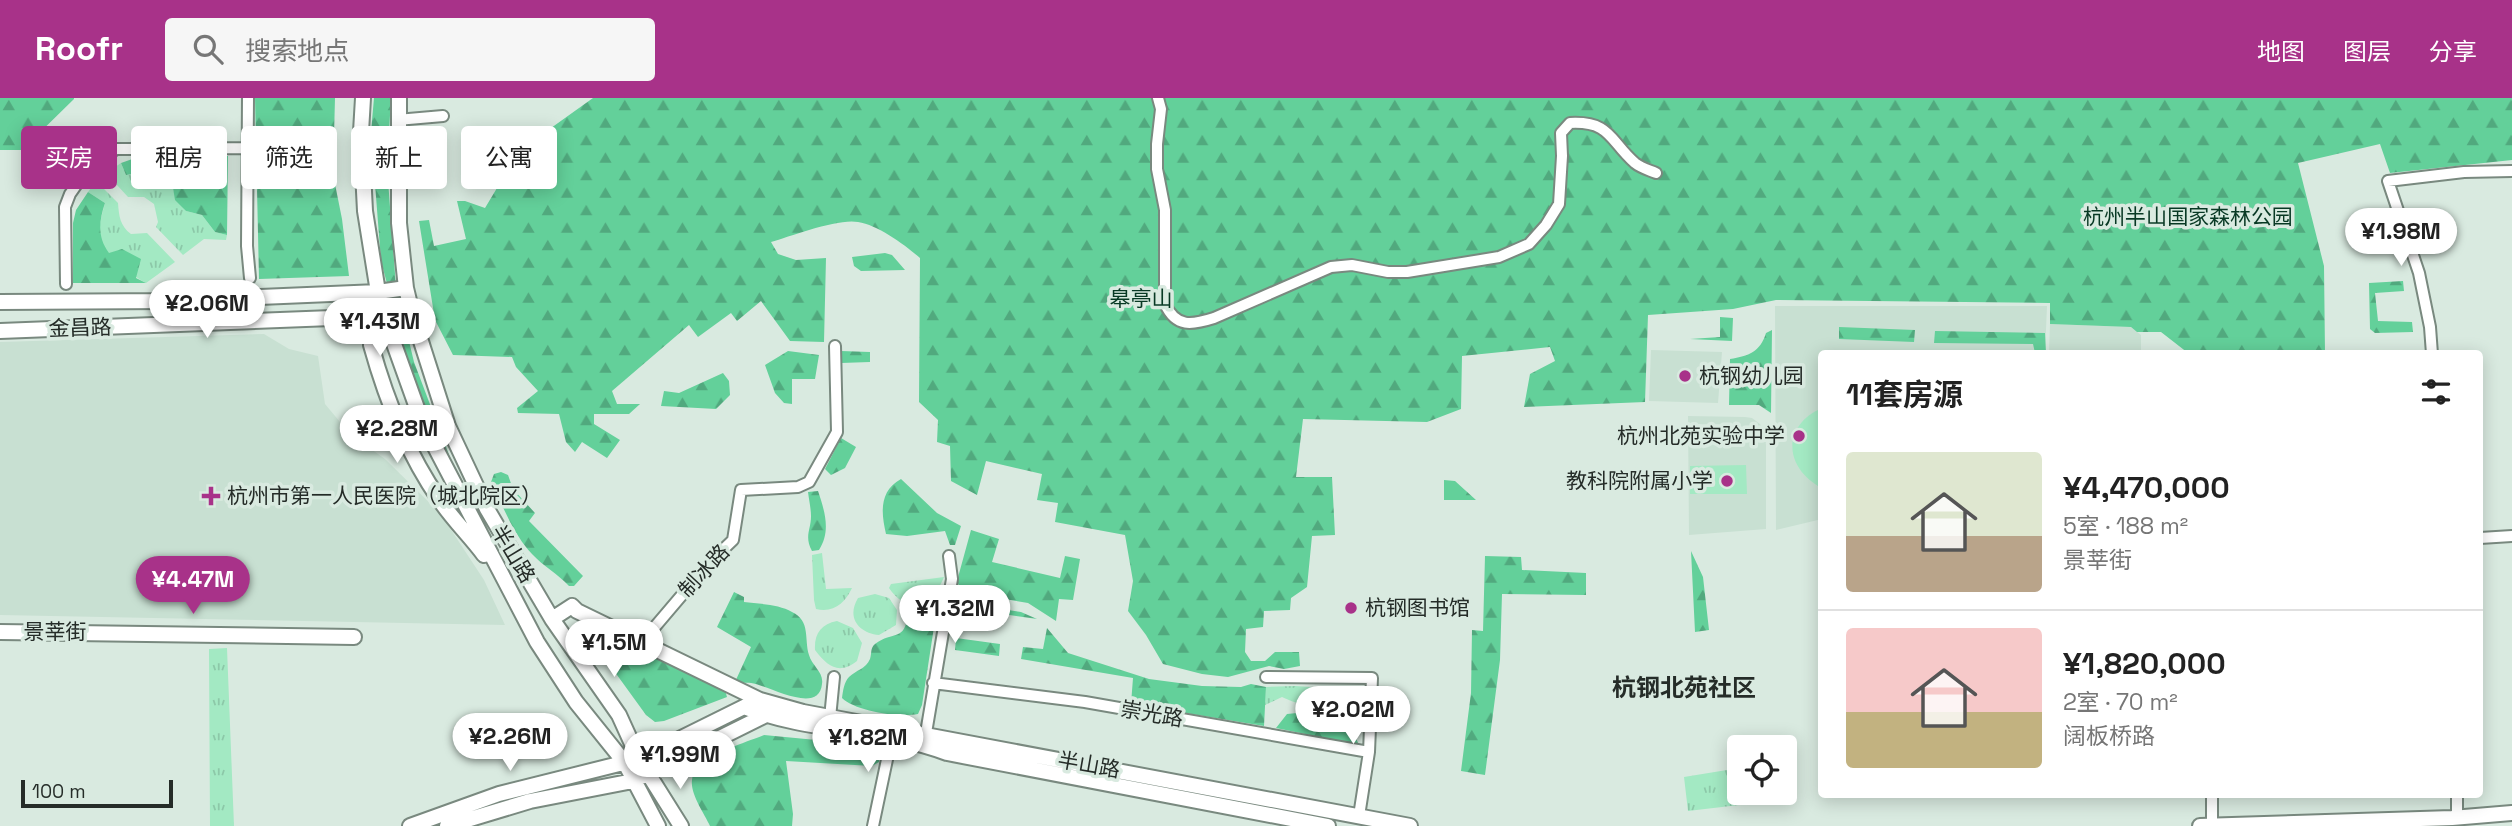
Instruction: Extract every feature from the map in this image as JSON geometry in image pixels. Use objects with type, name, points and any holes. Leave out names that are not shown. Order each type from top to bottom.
[{"type":"main road","name":"半山路","points":[[363,98],[361,132],[365,211],[384,316],[422,422],[509,590]]},
{"type":"main road","name":"半山路","points":[[399,98],[399,223],[406,288],[412,313],[454,438],[487,509],[552,619],[572,606],[765,706],[893,733],[926,733],[1410,826]]},
{"type":"main road","name":"金昌路","points":[[0,302],[170,301],[378,292],[406,288]]},
{"type":"main road","name":"金昌路","points":[[0,331],[412,313]]},
{"type":"main road","name":"半山路","points":[[384,316],[371,345],[381,382],[403,436],[419,470],[441,503],[475,542],[509,590]]},
{"type":"main road","points":[[509,590],[537,642],[576,702],[632,761],[649,774],[681,826]]},
{"type":"main road","points":[[552,619],[619,715],[632,761],[633,781],[658,826]]},
{"type":"main road","name":"景莘街","points":[[0,632],[354,637]]},
{"type":"main road","name":"半山路","points":[[765,706],[893,733],[947,753],[1328,826]]},
{"type":"main road","points":[[410,826],[499,794],[632,761],[744,707],[765,706]]},
{"type":"main road","points":[[447,826],[530,801],[633,781],[765,706]]},
{"type":"main road","points":[[2200,826],[2512,813]]},
{"type":"street","points":[[247,126],[248,98]]},
{"type":"street","points":[[1158,98],[1161,109],[1157,169],[1165,210],[1165,304],[1170,316],[1183,322],[1198,323],[1214,318],[1331,267],[1352,265],[1388,272],[1407,272],[1499,257],[1529,244],[1546,225],[1559,204],[1561,132],[1570,122],[1587,122],[1602,128],[1615,138],[1637,165],[1656,173]]},
{"type":"street","points":[[397,120],[443,116]]},
{"type":"street","points":[[66,284],[65,207],[77,184],[116,149],[241,148]]},
{"type":"street","points":[[2432,350],[2419,273],[2388,181],[2464,172],[2512,171]]},
{"type":"street","points":[[247,189],[250,278]]},
{"type":"street","name":"制冰路","points":[[642,642],[710,562],[733,540],[741,491],[798,487],[809,482],[836,432],[835,346]]},
{"type":"street","points":[[2483,538],[2512,536]]},
{"type":"street","points":[[926,733],[952,579],[949,555]]},
{"type":"street","points":[[830,718],[834,677]]},
{"type":"street","points":[[1266,677],[1372,678],[1369,752],[1359,816]]},
{"type":"street","name":"崇光路","points":[[933,683],[1085,702],[1369,752]]},
{"type":"street","points":[[873,826],[893,733]]},
{"type":"street","points":[[2212,798],[2212,826]]},
{"type":"street","points":[[2457,798],[2457,817]]},
{"type":"shaded area","name":"杭州北苑实验中学","points":[[1775,306],[2047,306],[2045,350],[1818,350],[1818,520],[1776,530]]},
{"type":"shaded area","points":[[2050,324],[2131,327],[2141,335],[2141,350],[2049,350]]},
{"type":"shaded area","name":"杭州市第一人民医院（城北院区）","points":[[264,334],[289,349],[318,356],[325,404],[350,434],[385,459],[440,513],[484,580],[505,625],[0,615],[0,342]]},
{"type":"shaded area","name":"杭钢幼儿园","points":[[1651,350],[1722,352],[1718,403],[1649,401]]},
{"type":"shaded area","name":"教科院附属小学","points":[[1688,416],[1745,417],[1760,424],[1766,434],[1766,529],[1689,535]]},
{"type":"green space","points":[[0,98],[74,98],[46,126],[21,126],[21,150],[0,150]]},
{"type":"green space","points":[[255,98],[335,98],[334,126],[256,126]]},
{"type":"green space","points":[[374,98],[391,98],[389,126],[372,126]]},
{"type":"green space","name":"皋亭山","points":[[593,98],[2512,98],[2512,160],[2390,173],[2380,144],[2298,163],[2324,266],[2325,350],[2184,350],[2161,332],[2137,332],[2131,327],[2050,324],[2050,303],[1776,300],[1733,309],[1648,315],[1645,402],[1524,407],[1530,374],[1555,361],[1550,347],[1462,356],[1461,409],[1427,422],[1303,419],[1296,477],[1332,477],[1335,535],[1312,536],[1307,587],[1291,598],[1290,610],[1264,611],[1263,627],[1246,629],[1245,652],[1251,661],[1265,661],[1275,652],[1299,652],[1300,666],[1284,669],[1269,666],[1228,677],[1202,674],[1163,664],[1128,611],[1133,581],[1125,535],[1055,522],[1058,503],[1037,500],[1042,474],[986,461],[977,495],[951,481],[950,446],[937,442],[938,420],[919,402],[920,258],[882,231],[850,221],[815,228],[771,242],[778,254],[796,260],[826,258],[824,342],[790,341],[761,301],[737,321],[731,313],[698,337],[689,325],[612,391],[617,404],[640,404],[629,414],[594,414],[594,424],[620,440],[607,458],[582,442],[575,452],[566,442],[559,414],[518,413],[517,408],[538,391],[516,367],[512,357],[453,355],[435,320],[419,221],[429,220],[434,246],[466,239],[457,201],[485,208],[496,189],[557,189],[557,126],[554,126]]},
{"type":"green space","points":[[228,156],[227,235],[215,232],[202,215],[186,211],[175,200],[173,189],[227,189]]},
{"type":"green space","points":[[131,159],[131,174],[126,175],[121,163]]},
{"type":"green space","points":[[121,163],[126,175],[131,174],[131,189],[173,189],[176,200],[186,211],[202,215],[215,232],[227,235],[226,240],[204,239],[183,255],[156,227],[158,222],[154,204],[144,197],[128,197],[117,185],[117,166]]},
{"type":"green space","points":[[90,189],[104,189],[118,203],[124,228],[131,234],[147,233],[175,262],[146,283],[128,271],[101,242],[101,217],[105,203],[88,192]]},
{"type":"green space","points":[[257,189],[336,189],[349,276],[259,279]]},
{"type":"green space","points":[[375,189],[389,189],[396,287],[414,362],[454,468],[454,476],[415,389],[381,261]]},
{"type":"green space","points":[[88,192],[105,203],[100,229],[105,247],[109,253],[122,249],[141,259],[136,278],[146,283],[73,283],[73,223],[76,210]]},
{"type":"green space","points":[[885,253],[892,255],[905,270],[861,271],[854,266],[852,257]]},
{"type":"green space","points":[[2403,281],[2404,291],[2375,293],[2378,321],[2412,322],[2413,332],[2375,333],[2370,329],[2369,283]]},
{"type":"green space","points":[[1720,317],[1733,318],[1732,341],[1690,339],[1720,337]]},
{"type":"green space","points":[[1839,327],[1915,330],[1914,342],[1839,339]]},
{"type":"green space","points":[[1772,330],[1771,413],[1759,405],[1729,405],[1730,359],[1753,352],[1761,345],[1766,333]]},
{"type":"green space","points":[[1935,331],[2045,333],[2046,350],[2034,350],[2033,344],[1934,343]]},
{"type":"green space","points":[[788,351],[819,355],[815,379],[792,379],[792,404],[784,403],[775,393],[765,365]]},
{"type":"green space","points":[[841,351],[870,352],[870,362],[841,363]]},
{"type":"green space","points":[[723,373],[729,381],[730,395],[716,409],[661,406],[664,391],[679,393]]},
{"type":"green space","points":[[1818,410],[1818,486],[1800,470],[1792,447],[1799,425]]},
{"type":"green space","points":[[841,438],[856,447],[845,468],[831,475],[825,469]]},
{"type":"green space","points":[[1746,465],[1747,494],[1690,494],[1690,466]]},
{"type":"green space","points":[[501,472],[508,475],[513,489],[535,513],[529,521],[583,576],[574,586],[569,586],[541,562],[519,538],[491,482],[494,474]]},
{"type":"green space","points":[[901,479],[937,513],[961,526],[955,545],[950,545],[945,531],[907,536],[886,534],[883,503],[889,490]]},
{"type":"green space","points":[[1444,480],[1455,481],[1476,500],[1444,500]]},
{"type":"green space","points":[[818,491],[825,514],[826,529],[819,550],[812,551],[808,537],[811,516],[808,492]]},
{"type":"green space","points":[[971,530],[999,539],[992,562],[1060,578],[1065,556],[1080,559],[1073,600],[1059,599],[1056,621],[1028,603],[967,593],[960,588],[957,581]]},
{"type":"green space","points":[[1691,551],[1703,577],[1709,630],[1695,632]]},
{"type":"green space","points":[[822,553],[826,589],[852,588],[838,606],[828,610],[816,609],[814,600],[812,555]]},
{"type":"green space","points":[[1485,556],[1521,557],[1522,570],[1586,573],[1586,595],[1502,594],[1500,660],[1485,775],[1461,771],[1471,693],[1472,630],[1483,631]]},
{"type":"green space","points":[[944,577],[933,594],[920,604],[904,602],[889,588],[891,584]]},
{"type":"green space","points":[[734,592],[744,597],[744,602],[781,607],[802,620],[809,655],[822,680],[819,693],[812,698],[803,698],[751,683],[735,682],[751,647],[717,627]]},
{"type":"green space","points":[[875,594],[889,598],[897,610],[896,625],[879,635],[860,628],[853,612],[858,598]]},
{"type":"green space","points":[[961,603],[1021,612],[1037,619],[961,608]]},
{"type":"green space","points":[[926,609],[936,614],[922,705],[918,714],[878,712],[857,707],[842,698],[847,679],[868,662],[873,646],[901,632],[908,613]]},
{"type":"green space","points":[[837,621],[853,628],[862,643],[857,661],[845,668],[829,665],[815,650],[820,631]]},
{"type":"green space","points":[[1047,628],[1068,653],[1149,679],[1202,686],[1241,687],[1251,684],[1266,687],[1264,726],[1131,704],[1133,678],[1021,659],[1023,647],[1043,649]]},
{"type":"green space","points":[[608,631],[725,690],[727,697],[655,722],[646,715],[596,646],[601,641],[602,634]]},
{"type":"green space","points":[[956,638],[1000,644],[999,656],[955,650]]},
{"type":"green space","points":[[227,648],[234,826],[210,826],[209,649]]},
{"type":"green space","points":[[1266,687],[1325,688],[1316,700],[1306,704],[1282,697],[1265,705]]},
{"type":"green space","points":[[1297,713],[1315,725],[1333,718],[1338,720],[1349,728],[1359,745],[1276,728],[1287,714]]},
{"type":"green space","points":[[764,735],[879,746],[879,762],[872,766],[786,761],[792,826],[710,826],[693,791],[692,780],[695,772],[701,764],[722,752]]},
{"type":"green space","points":[[1727,770],[1727,805],[1739,805],[1688,811],[1684,777]]},
{"type":"place","name":"杭钢幼儿园","points":[[1685,376]]},
{"type":"place","name":"杭州北苑实验中学","points":[[1799,436]]},
{"type":"place","name":"教科院附属小学","points":[[1727,481]]},
{"type":"place","name":"杭州市第一人民医院（城北院区）","points":[[211,496]]},
{"type":"place","name":"杭钢图书馆","points":[[1351,608]]},
{"type":"district","name":"杭钢北苑社区","points":[[1684,688]]},
{"type":"park label","name":"杭州半山国家森林公园","points":[[2188,217]]}]
